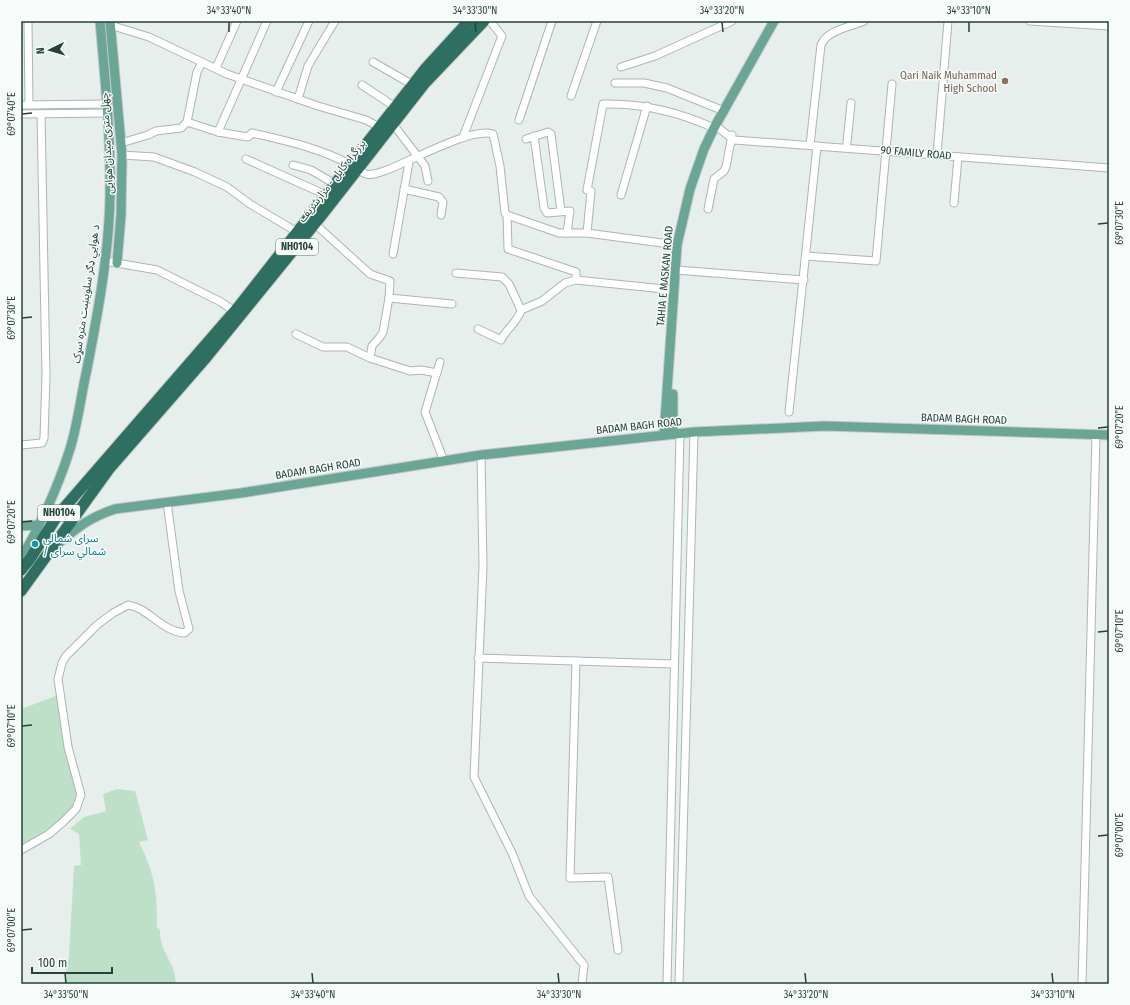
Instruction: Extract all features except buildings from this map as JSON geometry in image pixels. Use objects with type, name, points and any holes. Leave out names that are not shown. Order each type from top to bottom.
[{"type":"highway","name":"بزرگراه کابل - مزارشریف","points":[[106,465],[159,414],[315,224],[379,127],[413,85],[469,21]]},
{"type":"highway","name":"بزرگراه کابل - مزارشریف","points":[[106,465],[234,311],[335,184],[354,167],[393,124],[424,84],[484,21]]},
{"type":"highway","name":"NH0104","points":[[21,591],[90,495],[106,465]]},
{"type":"highway","name":"NH0104","points":[[21,570],[30,559],[56,516],[106,465]]},
{"type":"main road","name":"د هوايي ډګر سلویښت متره سړک","points":[[21,559],[25,543],[39,525],[49,504],[70,448],[96,323],[105,261],[110,196],[108,109],[100,21]]},
{"type":"main road","name":"TAHIA E MASKAN ROAD","points":[[672,435],[678,271],[677,245],[690,189],[704,149],[723,132],[724,110],[774,22]]},
{"type":"main road","name":"TAHIA E MASKAN ROAD","points":[[672,435],[674,290],[688,213],[707,155],[723,132],[774,22]]},
{"type":"main road","name":"چهل متری میدان هوایی","points":[[110,23],[122,155],[121,215],[117,263]]},
{"type":"main road","name":"BADAM BAGH ROAD","points":[[54,546],[82,523],[95,516],[115,509],[249,492],[481,455],[694,432],[825,426],[1109,435]]},
{"type":"main road","points":[[21,526],[39,525]]},
{"type":"street","points":[[28,21],[29,105]]},
{"type":"street","points":[[216,68],[237,21]]},
{"type":"street","points":[[218,132],[267,21]]},
{"type":"street","points":[[276,92],[309,21]]},
{"type":"street","points":[[298,99],[308,66],[335,21]]},
{"type":"street","points":[[463,137],[502,36],[490,21]]},
{"type":"street","points":[[519,120],[552,21]]},
{"type":"street","points":[[571,96],[597,21]]},
{"type":"street","points":[[621,67],[654,56],[732,21]]},
{"type":"street","points":[[789,412],[804,280],[821,45],[824,38],[830,34],[864,21]]},
{"type":"street","points":[[937,153],[948,21]]},
{"type":"street","points":[[1030,21],[1089,23],[1109,26]]},
{"type":"street","points":[[110,23],[125,24],[149,37],[241,79],[276,92],[366,120],[379,127]]},
{"type":"street","points":[[121,143],[156,131],[181,128],[188,122],[197,72],[202,62]]},
{"type":"street","points":[[373,62],[413,85]]},
{"type":"street","points":[[615,83],[644,83],[667,88],[724,110]]},
{"type":"street","points":[[362,84],[395,107]]},
{"type":"street","points":[[806,256],[876,261],[892,84]]},
{"type":"street","points":[[847,143],[851,103]]},
{"type":"street","name":"90 FAMILY ROAD","points":[[587,233],[591,191],[587,190],[603,104],[647,106],[690,117],[723,132],[813,144],[886,148]]},
{"type":"street","points":[[21,105],[108,109]]},
{"type":"street","points":[[621,195],[647,106]]},
{"type":"street","points":[[21,114],[108,109]]},
{"type":"street","points":[[21,445],[37,445],[42,443],[44,438],[46,376],[41,114]]},
{"type":"street","points":[[188,122],[218,132],[248,136],[252,133],[306,145],[336,157],[366,174],[375,174],[409,162],[418,156],[463,137],[482,132],[493,134],[500,166],[505,214],[507,215],[508,249],[576,272],[576,280]]},
{"type":"street","points":[[393,124],[418,156],[424,166],[428,181]]},
{"type":"street","points":[[526,139],[548,132],[551,134],[561,211]]},
{"type":"street","points":[[708,209],[714,179],[724,171],[726,167],[723,132]]},
{"type":"street","points":[[534,136],[544,208],[547,213],[570,211],[567,233]]},
{"type":"street","name":"90 FAMILY ROAD","points":[[813,144],[847,143],[937,153],[1109,164]]},
{"type":"street","name":"90 FAMILY ROAD","points":[[937,153],[958,157],[1109,168]]},
{"type":"street","points":[[122,155],[154,157],[195,172],[227,187],[250,204],[297,232]]},
{"type":"street","points":[[954,203],[958,157]]},
{"type":"street","points":[[246,159],[326,195]]},
{"type":"street","points":[[393,254],[409,162]]},
{"type":"street","points":[[293,165],[311,170],[335,184]]},
{"type":"street","points":[[404,188],[439,197],[443,202],[441,215]]},
{"type":"street","points":[[507,215],[558,233],[587,233],[677,245]]},
{"type":"street","points":[[315,224],[370,274],[390,281],[389,298],[382,332],[380,337],[372,346],[370,358]]},
{"type":"street","points":[[105,261],[157,270],[214,298],[234,311]]},
{"type":"street","points":[[678,271],[804,280]]},
{"type":"street","points":[[456,272],[502,278],[509,284],[521,310],[519,316],[505,331],[501,340],[478,329]]},
{"type":"street","points":[[521,310],[542,301],[565,283],[576,280],[674,290]]},
{"type":"street","points":[[389,298],[452,304]]},
{"type":"street","points":[[296,334],[323,347],[347,347],[370,358],[410,371],[421,370],[437,373]]},
{"type":"street","points":[[440,362],[425,412],[444,461]]},
{"type":"street","points":[[680,984],[694,432]]},
{"type":"street","points":[[667,984],[674,664],[672,435]]},
{"type":"street","points":[[1082,984],[1096,435]]},
{"type":"street","points":[[481,455],[482,566],[474,777],[512,853],[529,896],[584,965],[582,984]]},
{"type":"street","points":[[21,850],[49,834],[63,822],[76,809],[81,795],[68,748],[58,679],[66,656],[112,613],[128,605],[140,609],[166,628],[176,632],[184,633],[189,628],[179,591],[171,501]]},
{"type":"street","points":[[478,658],[674,664]]},
{"type":"street","points":[[576,661],[570,878],[608,877],[618,950]]},
{"type":"green space","points":[[61,694],[70,754],[80,779],[76,810],[21,847],[21,709]]},
{"type":"green space","points":[[117,789],[135,791],[148,840],[139,842],[149,864],[154,883],[156,893],[157,927],[160,930],[160,938],[164,950],[173,969],[176,984],[64,984],[69,957],[74,866],[81,865],[79,834],[70,829],[84,817],[106,811],[103,794]]},
{"type":"place","name":"Qari Naik Muhammad High School","points":[[1005,81]]},
{"type":"place","name":"سرای شمالي / شمالي سرای","points":[[35,544]]}]
